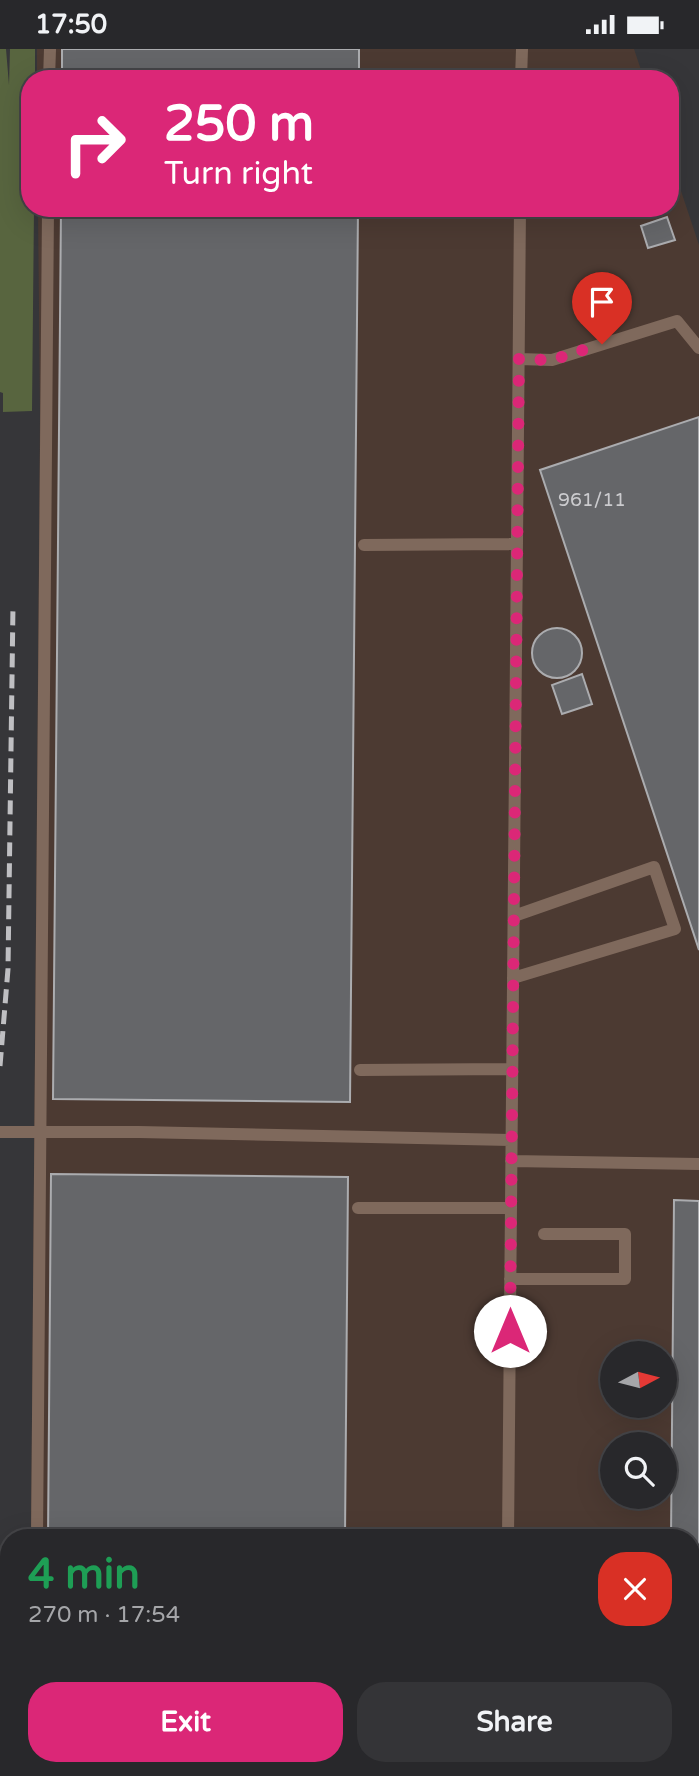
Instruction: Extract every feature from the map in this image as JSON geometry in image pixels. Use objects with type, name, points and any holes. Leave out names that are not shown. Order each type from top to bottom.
[{"type":"lane","points":[[50,49],[50,70]]},
{"type":"lane","points":[[521,70],[522,49]]},
{"type":"lane","points":[[37,1529],[48,217]]},
{"type":"lane","points":[[508,1529],[520,217]]},
{"type":"lane","points":[[519,359],[552,360],[677,321],[699,348]]},
{"type":"lane","points":[[364,545],[517,544]]},
{"type":"lane","points":[[513,978],[675,929],[654,867],[514,916]]},
{"type":"lane","points":[[360,1070],[512,1069]]},
{"type":"lane","points":[[0,1132],[511,1140]]},
{"type":"lane","points":[[511,1161],[699,1164]]},
{"type":"lane","points":[[358,1207],[511,1208]]},
{"type":"lane","points":[[510,1279],[625,1279],[625,1234],[544,1234]]},
{"type":"shaded area","points":[[37,49],[634,49],[641,70],[37,70]]},
{"type":"shaded area","points":[[679,185],[699,245],[699,1529],[31,1529],[40,414],[38,217],[679,217]]},
{"type":"green space","points":[[0,49],[6,49],[9,85],[10,49],[35,49],[35,70],[21,70],[21,217],[34,217],[32,411],[3,412],[3,393],[0,392]]},
{"type":"building","points":[[62,49],[359,49],[359,70],[62,70]]},
{"type":"building","points":[[61,217],[358,217],[350,1102],[53,1099]]},
{"type":"building","points":[[667,217],[675,240],[648,248],[641,226]]},
{"type":"building","points":[[699,417],[699,950],[540,470]]},
{"type":"building","points":[[557,628],[574,636],[582,653],[574,670],[557,678],[540,670],[532,653],[540,636]]},
{"type":"building","points":[[582,674],[592,704],[562,714],[552,685]]},
{"type":"building","points":[[51,1174],[348,1177],[345,1529],[48,1529]]},
{"type":"building","points":[[674,1200],[699,1201],[699,1529],[671,1529],[671,1509],[677,1509],[677,1432],[672,1432],[672,1418],[677,1418],[677,1341],[673,1341]]},
{"type":"railway","points":[[0,1066],[8,969],[13,605]]},
{"type":"route","points":[[510,1331],[519,359],[552,360],[602,344]]}]
